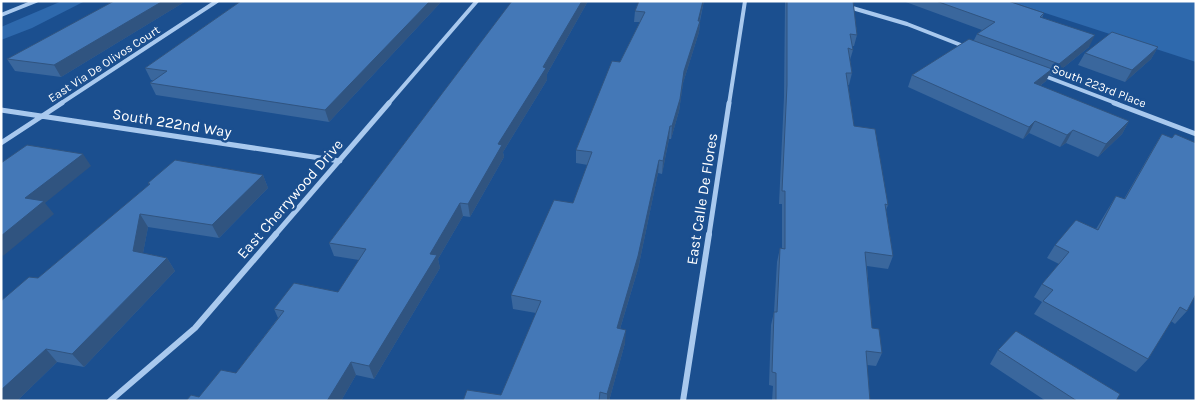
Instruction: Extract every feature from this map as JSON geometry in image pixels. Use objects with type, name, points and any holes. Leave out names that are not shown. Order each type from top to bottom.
[{"type":"street","points":[[1,15],[36,1]]},
{"type":"street","name":"East Via De Olivos Court","points":[[1,143],[217,1]]},
{"type":"street","name":"East Cherrywood Drive","points":[[110,401],[195,328],[477,1]]},
{"type":"street","name":"East Calle De Flores","points":[[683,401],[745,1]]},
{"type":"street","points":[[841,5],[907,24],[970,48]]},
{"type":"street","name":"South 223rd Place","points":[[1033,72],[1196,134]]},
{"type":"street","name":"South 222nd Way","points":[[1,110],[340,160]]},
{"type":"shaded area","points":[[62,1],[85,1],[32,28],[1,40],[1,27]]},
{"type":"shaded area","points":[[1196,1],[1196,62],[1011,2]]},
{"type":"building","points":[[114,1],[163,1],[54,65],[7,59]]},
{"type":"building","points":[[241,1],[430,1],[325,110],[150,83],[167,71],[145,68]]},
{"type":"building","points":[[512,1],[582,1],[543,67],[546,68],[498,144],[502,145],[468,204],[460,203],[430,254],[437,255],[369,366],[351,362],[327,401],[186,401],[191,395],[199,397],[221,370],[236,373],[284,311],[274,309],[294,283],[338,292],[366,249],[329,243]]},
{"type":"building","points":[[639,1],[703,1],[698,21],[700,21],[684,71],[680,99],[672,126],[670,126],[663,161],[659,160],[638,256],[617,328],[626,330],[607,394],[600,392],[599,401],[463,401],[467,390],[501,395],[541,301],[511,295],[554,200],[573,203],[592,152],[576,150],[612,61],[620,62],[645,12],[635,11]]},
{"type":"building","points":[[787,1],[853,1],[857,35],[850,34],[853,50],[848,48],[852,73],[846,73],[854,126],[875,129],[888,205],[885,204],[893,256],[865,252],[872,328],[879,329],[882,353],[866,351],[870,401],[776,401],[776,373],[772,372],[774,312],[777,312],[780,248],[785,249],[785,191],[782,191],[787,85]]},
{"type":"building","points":[[936,1],[1008,1],[1044,13],[1040,17],[1095,35],[1059,64],[977,34],[995,22]]},
{"type":"building","points":[[1112,32],[1158,47],[1132,70],[1085,53]]},
{"type":"building","points":[[969,39],[1052,69],[1034,83],[1129,121],[1106,144],[1073,130],[1067,135],[1035,121],[1029,127],[912,75]]},
{"type":"building","points":[[1162,134],[1172,138],[1175,134],[1196,143],[1196,294],[1187,311],[1180,307],[1148,359],[1043,301],[1053,290],[1042,284],[1069,252],[1055,245],[1076,220],[1098,230],[1116,196],[1125,199]]},
{"type":"building","points":[[27,145],[83,154],[25,198],[44,201],[1,236],[1,163]]},
{"type":"building","points":[[175,160],[263,175],[212,225],[140,214],[133,251],[167,258],[72,354],[46,349],[1,390],[1,301],[29,277],[38,278],[150,184],[148,183]]},
{"type":"building","points":[[1016,331],[1120,394],[1116,401],[1077,401],[998,350]]}]
